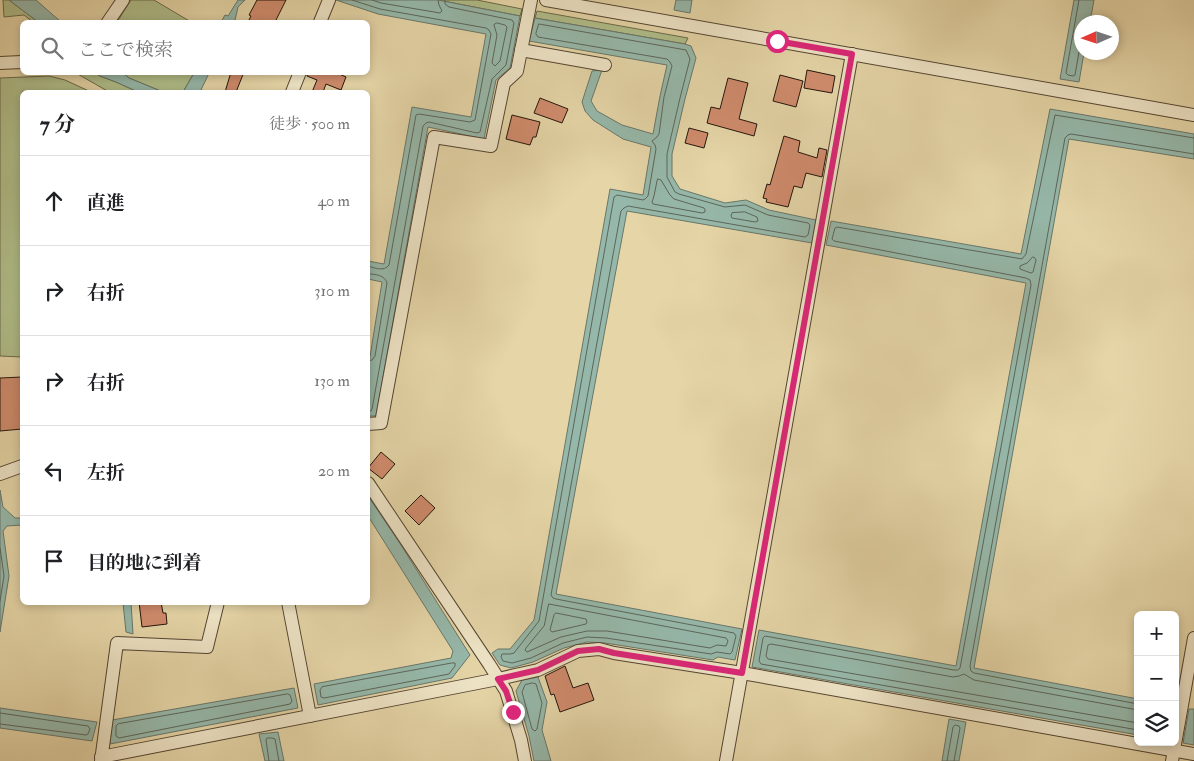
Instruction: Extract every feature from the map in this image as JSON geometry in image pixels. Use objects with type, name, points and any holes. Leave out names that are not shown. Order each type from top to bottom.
[{"type":"street","points":[[109,20],[123,0]]},
{"type":"street","points":[[321,20],[329,0]]},
{"type":"street","points":[[370,424],[381,423],[434,137],[491,146],[504,83],[517,71],[531,0]]},
{"type":"street","points":[[546,0],[1194,115]]},
{"type":"street","points":[[521,50],[605,65]]},
{"type":"street","points":[[726,761],[852,54]]},
{"type":"street","points":[[0,63],[20,62]]},
{"type":"street","points":[[293,90],[299,75]]},
{"type":"street","points":[[0,474],[20,467]]},
{"type":"street","points":[[370,486],[506,691],[521,740],[525,761]]},
{"type":"street","points":[[217,605],[207,646],[117,643],[101,759],[498,679],[538,670],[578,651],[599,649],[742,673],[1173,756],[1194,754]]},
{"type":"street","points":[[289,605],[310,716]]},
{"type":"street","points":[[1173,756],[1194,638]]},
{"type":"green space","points":[[3,0],[9,0],[35,20],[30,20],[24,15],[4,17]]},
{"type":"green space","points":[[131,0],[154,0],[188,20],[118,20]]},
{"type":"green space","points":[[438,0],[477,0],[522,9],[520,16]]},
{"type":"green space","points":[[537,11],[688,38],[685,44],[535,18]]},
{"type":"green space","points":[[79,75],[98,75],[134,90],[106,90]]},
{"type":"green space","points":[[125,75],[193,75],[184,90],[158,90]]},
{"type":"green space","points":[[49,76],[65,80],[87,90],[20,90],[20,357],[0,356],[0,78]]},
{"type":"water","points":[[9,0],[36,0],[59,20],[35,20]]},
{"type":"water","points":[[238,0],[245,0],[238,7],[235,20],[222,20],[225,15],[228,16]]},
{"type":"water","points":[[336,0],[438,0],[520,16],[510,68],[496,80],[484,139],[428,127],[376,416],[370,416],[370,357],[382,282],[370,279],[370,261],[384,264],[412,107],[471,117],[486,34],[378,14]]},
{"type":"water","points":[[676,0],[692,0],[690,13],[674,10]]},
{"type":"water","points":[[1074,0],[1094,0],[1091,15],[1074,15],[1074,60],[1083,60],[1079,82],[1060,79]]},
{"type":"water","points":[[535,18],[691,46],[696,58],[672,154],[672,176],[680,189],[725,203],[746,200],[769,210],[816,220],[812,243],[627,211],[556,594],[742,629],[735,660],[718,657],[713,660],[605,643],[587,642],[564,648],[533,662],[511,668],[500,665],[492,653],[498,649],[510,649],[534,620],[610,189],[643,195],[651,147],[623,139],[593,120],[585,111],[582,102],[592,71],[602,70],[591,101],[597,111],[622,125],[653,134],[667,65],[529,41]]},
{"type":"water","points":[[99,75],[125,75],[158,90],[134,90]]},
{"type":"water","points":[[193,75],[208,75],[201,90],[184,90]]},
{"type":"water","points":[[1050,109],[1194,134],[1194,159],[1069,139],[974,668],[1134,698],[1134,734],[752,667],[759,630],[956,666],[1026,283],[826,245],[831,221],[1021,254]]},
{"type":"water","points":[[0,490],[3,507],[15,518],[20,518],[20,525],[7,526],[3,531],[9,576],[0,632]]},
{"type":"water","points":[[370,499],[470,655],[452,678],[318,705],[314,684],[451,658],[453,651],[370,519]]},
{"type":"water","points":[[123,605],[131,605],[133,634],[126,632]]},
{"type":"water","points":[[538,677],[547,702],[542,730],[551,761],[534,761],[516,691],[522,680]]},
{"type":"water","points":[[294,688],[298,708],[110,744],[112,720]]},
{"type":"water","points":[[0,708],[97,722],[92,741],[0,728]]},
{"type":"water","points":[[1189,709],[1194,709],[1194,745],[1183,743]]},
{"type":"water","points":[[949,719],[966,722],[959,761],[942,761]]},
{"type":"water","points":[[278,732],[284,761],[265,761],[259,734]]},
{"type":"building","points":[[257,0],[286,0],[276,20],[249,20],[251,16],[249,15]]},
{"type":"building","points":[[807,70],[835,76],[832,93],[804,88]]},
{"type":"building","points":[[230,75],[243,75],[237,90],[226,90]]},
{"type":"building","points":[[342,75],[346,77],[341,90],[326,84],[324,90],[313,90],[317,80],[307,76]]},
{"type":"building","points":[[780,75],[803,81],[796,107],[773,101]]},
{"type":"building","points":[[728,78],[748,83],[739,119],[757,124],[754,136],[707,123],[711,107],[720,109]]},
{"type":"building","points":[[540,98],[568,109],[562,123],[534,113]]},
{"type":"building","points":[[512,115],[540,122],[536,137],[533,137],[530,145],[506,139]]},
{"type":"building","points":[[689,128],[708,133],[704,148],[685,143]]},
{"type":"building","points":[[784,136],[800,141],[798,152],[817,158],[819,148],[827,150],[822,177],[806,173],[802,188],[794,186],[788,207],[766,202],[767,199],[763,198],[767,184],[770,185]]},
{"type":"building","points":[[20,377],[20,429],[0,431],[0,378]]},
{"type":"building","points":[[381,452],[395,464],[382,479],[370,470],[370,466]]},
{"type":"building","points":[[421,495],[435,508],[419,525],[405,511]]},
{"type":"building","points":[[139,605],[162,605],[163,613],[166,613],[167,624],[142,627]]},
{"type":"building","points":[[565,666],[573,688],[588,683],[594,700],[560,712],[554,694],[551,695],[545,676]]},
{"type":"route","points":[[513,712],[506,691],[498,679],[538,670],[578,651],[599,649],[742,673],[852,54],[777,41]]}]
